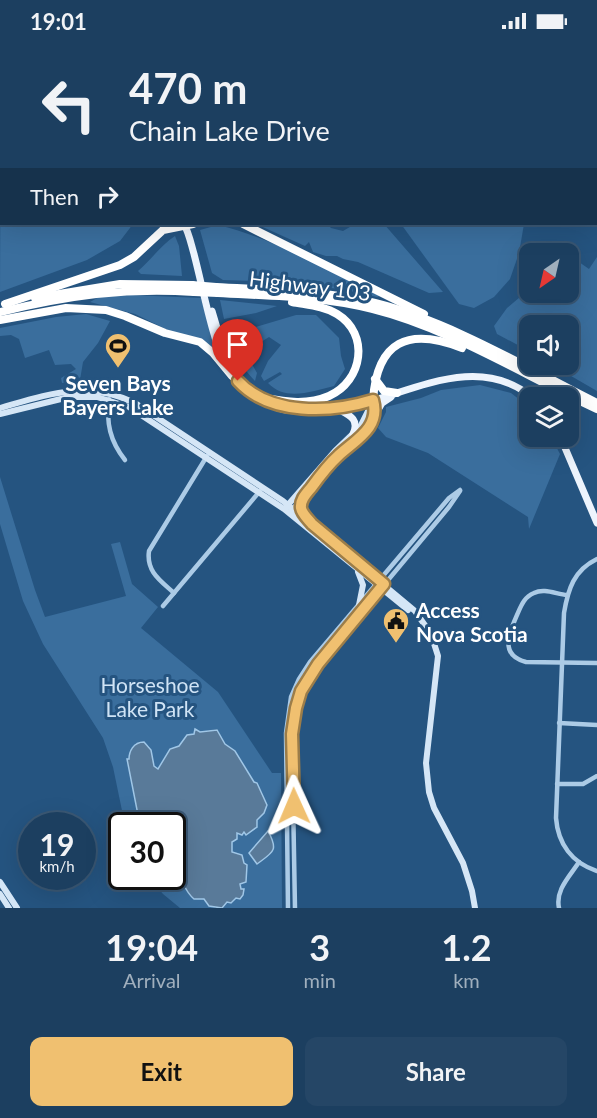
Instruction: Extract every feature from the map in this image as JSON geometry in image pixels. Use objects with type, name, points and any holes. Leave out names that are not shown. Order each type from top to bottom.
[{"type":"highway","points":[[153,238],[161,225]]},
{"type":"highway","points":[[3,305],[120,265],[134,257],[165,229],[183,225]]},
{"type":"highway","points":[[245,225],[456,330],[460,335]]},
{"type":"highway","name":"Highway 103","points":[[3,305],[108,285],[142,283],[217,290],[323,294],[355,299],[409,313],[460,335],[597,403]]},
{"type":"highway","name":"Highway 103","points":[[0,312],[106,292],[193,288]]},
{"type":"highway","name":"Highway 103","points":[[217,290],[339,302],[395,315],[439,332],[551,387]]},
{"type":"highway","points":[[252,295],[334,312],[352,328],[359,348],[358,363],[352,378],[344,387],[332,394],[317,400],[302,402],[260,397]]},
{"type":"highway","points":[[0,320],[66,308],[106,310],[165,333],[200,342],[235,378]]},
{"type":"highway","points":[[373,400],[375,377],[382,361],[397,346],[414,338],[427,338],[463,349],[549,387]]},
{"type":"highway","points":[[375,377],[382,390],[397,393]]},
{"type":"highway","name":"Highway 103","points":[[579,401],[597,409]]},
{"type":"main road","points":[[187,225],[217,346],[224,363],[235,378],[260,397],[313,410],[338,409],[428,383],[472,375],[502,379],[519,388]]},
{"type":"main road","points":[[375,414],[382,403],[397,393]]},
{"type":"main road","points":[[338,409],[354,419],[356,426],[353,434]]},
{"type":"main road","points":[[565,447],[597,523]]},
{"type":"street","points":[[0,408],[69,390],[83,390],[109,397],[208,454],[312,524]]},
{"type":"street","points":[[0,414],[69,397],[109,397]]},
{"type":"street","points":[[109,397],[107,417],[109,430],[115,446],[125,460]]},
{"type":"street","points":[[289,509],[303,498],[334,460],[364,435],[375,414],[373,400]]},
{"type":"street","points":[[289,509],[335,451],[364,420],[373,400]]},
{"type":"street","points":[[174,593],[152,573],[148,562],[149,551],[208,454]]},
{"type":"street","points":[[163,606],[261,490]]},
{"type":"street","points":[[288,908],[286,751],[291,697],[303,671],[339,633],[380,584],[416,542],[438,516],[460,490],[449,498],[438,516]]},
{"type":"street","points":[[303,498],[301,509],[312,524],[354,567],[362,579],[359,605]]},
{"type":"street","points":[[289,509],[419,616],[431,634],[438,656],[426,763],[429,792],[434,807],[465,868],[475,908]]},
{"type":"street","points":[[597,559],[577,574],[567,595],[561,664],[557,784],[558,832],[568,852],[579,862],[597,871]]},
{"type":"street","points":[[354,567],[380,584]]},
{"type":"street","points":[[295,908],[292,743],[298,699],[307,680],[339,633],[359,605],[380,584]]},
{"type":"street","points":[[567,595],[541,591],[530,594],[521,606],[508,641],[511,652],[520,661],[561,664],[597,663]]},
{"type":"street","points":[[559,723],[597,725]]},
{"type":"street","points":[[557,784],[583,784],[597,776]]},
{"type":"street","points":[[559,908],[560,892],[579,862]]},
{"type":"street","points":[[0,882],[17,908]]},
{"type":"street","points":[[0,894],[9,908]]},
{"type":"green space","points":[[0,225],[132,225],[120,241],[87,260],[0,292]]},
{"type":"green space","points":[[218,225],[281,247],[380,296],[341,289],[223,280],[212,273],[200,230]]},
{"type":"green space","points":[[258,225],[328,225],[343,231],[353,225],[385,225],[443,292],[429,293],[358,262],[313,252],[309,242],[305,246]]},
{"type":"green space","points":[[402,225],[524,225],[519,253],[510,279],[494,297],[474,308],[459,304]]},
{"type":"green space","points":[[175,236],[179,246],[182,276],[141,274],[138,271]]},
{"type":"green space","points":[[597,257],[597,391],[569,375],[579,375],[579,315],[519,315],[519,346],[497,334],[494,326],[507,308],[519,298],[519,303],[579,303],[579,262],[589,269]]},
{"type":"green space","points":[[131,295],[201,298],[217,354],[135,314],[90,302],[99,297]]},
{"type":"green space","points":[[220,300],[277,306],[224,319]]},
{"type":"green space","points":[[86,314],[110,321],[98,343],[83,362],[80,380],[62,383],[61,378],[76,369],[71,364],[55,365],[49,350],[25,358],[19,339],[11,335],[0,336],[0,328],[56,317]]},
{"type":"green space","points":[[296,315],[316,315],[339,338],[345,369],[334,386],[291,394],[275,389],[268,383],[282,374],[280,372],[264,381],[261,376],[268,361],[281,345],[269,337],[245,352],[257,373],[255,381],[240,361],[230,339],[232,334]]},
{"type":"green space","points":[[480,385],[511,393],[519,399],[519,447],[556,447],[560,454],[529,529],[528,517],[428,453],[386,437],[378,428],[386,407],[441,390]]},
{"type":"green space","name":"Horseshoe Lake Park","points":[[0,477],[45,617],[126,596],[111,544],[120,542],[132,584],[158,607],[141,628],[218,692],[272,773],[281,773],[282,908],[222,908],[227,902],[230,903],[240,898],[244,889],[241,889],[240,884],[244,883],[247,870],[242,855],[232,853],[232,842],[237,838],[237,833],[251,831],[258,826],[257,820],[266,809],[261,791],[235,751],[225,744],[217,729],[200,732],[196,729],[194,734],[187,735],[179,746],[170,749],[158,769],[155,767],[149,746],[136,743],[127,760],[137,812],[122,812],[113,767],[103,738],[43,644],[23,601],[0,524]]},
{"type":"green space","points":[[160,890],[186,890],[191,897],[204,899],[215,908],[180,908]]},
{"type":"shaded area","points":[[195,729],[200,732],[217,730],[225,744],[235,751],[254,782],[257,783],[267,805],[264,813],[257,820],[257,827],[246,835],[244,832],[242,835],[237,833],[237,839],[232,842],[232,852],[242,855],[247,865],[246,882],[240,884],[241,889],[244,889],[240,899],[236,898],[231,903],[227,902],[222,908],[209,906],[204,899],[194,899],[186,889],[186,812],[137,812],[127,759],[134,746],[144,742],[151,750],[154,766],[158,769],[170,749],[179,746],[187,735],[194,734]]},
{"type":"shaded area","points":[[268,831],[273,850],[257,864],[249,853]]},
{"type":"place","name":"Seven Bays Bayers Lake","points":[[118,369]]},
{"type":"place","name":"Access Nova Scotia","points":[[396,644]]},
{"type":"route","points":[[238,381],[256,396],[313,410],[338,409],[373,400],[374,406],[375,414],[367,430],[330,464],[303,498],[301,505],[303,513],[312,524],[384,584],[310,674],[301,691],[292,734],[294,806]]}]
